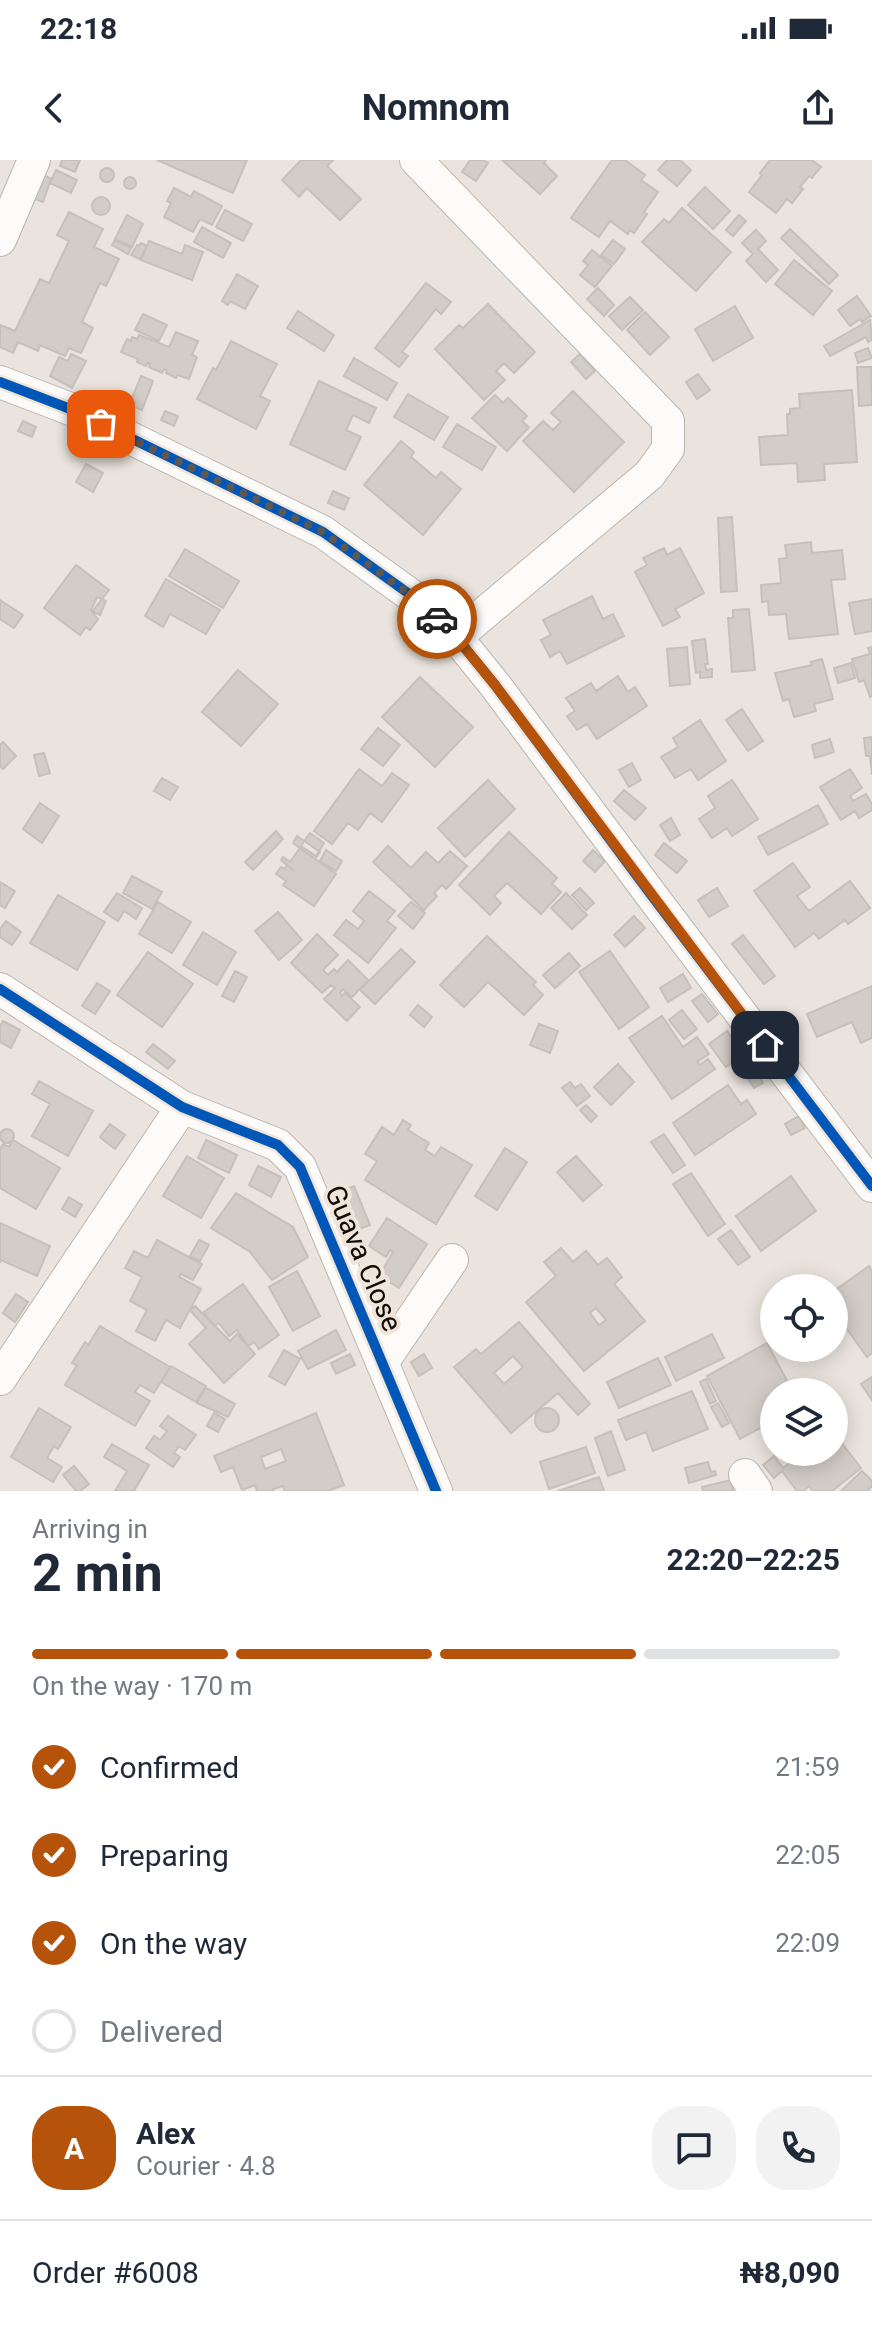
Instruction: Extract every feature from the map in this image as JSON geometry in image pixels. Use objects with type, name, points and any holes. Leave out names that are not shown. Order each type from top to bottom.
[{"type":"street","points":[[0,240],[34,160]]},
{"type":"street","points":[[416,160],[668,421],[668,449],[649,475],[456,637]]},
{"type":"street","points":[[0,382],[73,410],[323,532],[419,601],[456,637],[505,698],[872,1186]]},
{"type":"street","name":"Guava Close","points":[[0,989],[182,1107],[278,1145],[300,1167],[436,1491]]},
{"type":"street","points":[[0,1379],[182,1107]]},
{"type":"street","points":[[382,1363],[452,1260]]},
{"type":"building","points":[[62,160],[80,160],[75,172],[60,166]]},
{"type":"building","points":[[157,160],[247,160],[233,193]]},
{"type":"building","points":[[301,160],[333,160],[327,166],[361,199],[340,220],[307,188],[299,197],[282,180]]},
{"type":"building","points":[[470,160],[488,163],[476,181],[462,172]]},
{"type":"building","points":[[502,160],[546,160],[544,163],[557,176],[540,194]]},
{"type":"building","points":[[612,160],[625,160],[645,175],[641,180],[658,192],[634,233],[630,230],[628,234],[610,221],[599,237],[571,218]]},
{"type":"building","points":[[667,160],[680,160],[691,170],[677,186],[658,170]]},
{"type":"building","points":[[770,160],[812,160],[821,167],[800,187],[803,189],[792,203],[787,199],[776,213],[749,192]]},
{"type":"building","points":[[107,168],[114,175],[107,182],[100,175]]},
{"type":"building","points":[[56,170],[77,180],[71,193],[50,183]]},
{"type":"building","points":[[41,173],[51,179],[43,202],[32,198]]},
{"type":"building","points":[[125,178],[135,178],[135,188],[125,188]]},
{"type":"building","points":[[705,187],[730,211],[713,229],[688,205]]},
{"type":"building","points":[[174,188],[191,197],[194,191],[222,206],[212,225],[200,219],[193,232],[164,217]]},
{"type":"building","points":[[97,197],[105,197],[110,206],[108,213],[97,215],[92,210],[92,202]]},
{"type":"building","points":[[682,208],[731,252],[696,291],[642,242],[664,219],[669,223]]},
{"type":"building","points":[[225,210],[252,224],[243,241],[216,227]]},
{"type":"building","points":[[69,212],[103,229],[94,247],[119,259],[106,286],[100,283],[82,322],[93,328],[81,353],[69,348],[65,356],[40,345],[38,351],[18,342],[13,353],[0,347],[1,325],[15,331],[40,279],[49,283],[69,241],[57,235]]},
{"type":"building","points":[[127,215],[143,224],[132,247],[115,239]]},
{"type":"building","points":[[739,215],[746,221],[733,236],[726,230]]},
{"type":"building","points":[[202,227],[231,243],[223,258],[194,242]]},
{"type":"building","points":[[790,229],[838,275],[829,284],[781,238]]},
{"type":"building","points":[[756,230],[766,241],[758,249],[778,270],[766,282],[746,261],[753,254],[742,243]]},
{"type":"building","points":[[115,240],[131,248],[128,254],[112,245]]},
{"type":"building","points":[[613,240],[625,249],[614,264],[601,255]]},
{"type":"building","points":[[149,241],[182,254],[185,245],[203,252],[192,280],[141,260]]},
{"type":"building","points":[[141,243],[147,246],[140,259],[131,255]]},
{"type":"building","points":[[592,250],[612,266],[595,287],[580,275],[588,265],[583,261]]},
{"type":"building","points":[[794,260],[832,291],[813,315],[775,284]]},
{"type":"building","points":[[237,274],[258,286],[245,309],[230,301],[228,305],[222,301]]},
{"type":"building","points":[[426,283],[451,302],[441,314],[436,309],[402,352],[408,356],[399,367],[375,348]]},
{"type":"building","points":[[598,288],[614,305],[604,316],[587,299]]},
{"type":"building","points":[[857,296],[871,316],[850,326],[838,310]]},
{"type":"building","points":[[630,297],[643,310],[622,330],[609,316]]},
{"type":"building","points":[[488,304],[535,352],[514,373],[504,363],[496,371],[505,380],[484,400],[435,349],[459,325],[463,328]]},
{"type":"building","points":[[735,306],[753,338],[713,361],[695,329]]},
{"type":"building","points":[[298,311],[334,335],[324,351],[287,328]]},
{"type":"building","points":[[645,312],[669,337],[650,355],[627,330]]},
{"type":"building","points":[[143,314],[167,325],[159,341],[135,330]]},
{"type":"building","points":[[870,320],[872,340],[868,342],[866,337],[830,356],[824,346]]},
{"type":"building","points":[[176,332],[198,341],[192,355],[197,357],[189,379],[178,375],[176,378],[164,369],[162,373],[149,367],[150,364],[146,366],[121,352],[127,339],[137,339],[139,335],[169,347]]},
{"type":"building","points":[[231,341],[277,364],[260,396],[270,401],[256,429],[197,399]]},
{"type":"building","points":[[868,348],[872,358],[858,363],[855,353]]},
{"type":"building","points":[[71,354],[86,361],[72,388],[50,376],[59,357],[68,361]]},
{"type":"building","points":[[580,354],[595,371],[586,379],[571,362]]},
{"type":"building","points":[[354,358],[397,383],[387,400],[344,376]]},
{"type":"building","points":[[857,367],[871,367],[872,405],[859,406]]},
{"type":"building","points":[[698,374],[710,390],[697,399],[686,382]]},
{"type":"building","points":[[141,376],[153,381],[142,410],[129,405]]},
{"type":"building","points":[[319,381],[376,408],[369,423],[353,415],[346,430],[361,437],[345,470],[290,444]]},
{"type":"building","points":[[852,390],[857,462],[824,464],[825,480],[798,482],[797,463],[761,465],[759,437],[788,435],[787,414],[790,414],[790,409],[800,408],[799,394]]},
{"type":"building","points":[[573,391],[624,442],[574,492],[523,441],[543,421],[553,430],[561,422],[551,413]]},
{"type":"building","points":[[408,394],[448,417],[434,440],[394,417]]},
{"type":"building","points":[[495,395],[503,403],[508,398],[527,416],[522,421],[529,427],[507,451],[472,418]]},
{"type":"building","points":[[165,411],[178,416],[174,426],[161,420]]},
{"type":"building","points":[[23,421],[36,427],[32,437],[18,431]]},
{"type":"building","points":[[457,424],[496,447],[482,470],[443,447]]},
{"type":"building","points":[[401,441],[414,452],[411,457],[436,478],[441,472],[461,489],[423,535],[364,485]]},
{"type":"building","points":[[86,464],[103,473],[93,492],[76,482]]},
{"type":"building","points":[[333,491],[349,498],[344,510],[328,503]]},
{"type":"building","points":[[732,517],[737,591],[721,592],[718,518]]},
{"type":"building","points":[[811,542],[812,553],[842,550],[845,579],[831,580],[838,634],[789,639],[786,614],[769,615],[768,601],[762,602],[761,585],[781,583],[779,559],[787,558],[785,545]]},
{"type":"building","points":[[664,548],[667,555],[680,548],[704,593],[675,609],[680,617],[663,626],[635,572],[647,565],[643,558]]},
{"type":"building","points":[[185,549],[239,581],[223,608],[169,576]]},
{"type":"building","points":[[76,565],[109,590],[92,612],[98,619],[90,630],[86,627],[80,635],[44,608]]},
{"type":"building","points":[[166,579],[220,610],[206,634],[170,614],[163,627],[145,616]]},
{"type":"building","points":[[592,596],[603,619],[613,614],[624,636],[567,664],[560,651],[550,657],[541,640],[551,635],[543,620]]},
{"type":"building","points":[[97,597],[106,601],[100,615],[91,610]]},
{"type":"building","points":[[872,599],[872,631],[855,634],[849,603]]},
{"type":"building","points":[[0,600],[23,615],[14,628],[0,619]]},
{"type":"building","points":[[749,609],[755,670],[732,672],[728,618],[733,618],[733,610]]},
{"type":"building","points":[[705,639],[706,670],[712,669],[712,677],[700,678],[700,672],[696,673],[692,641]]},
{"type":"building","points":[[687,647],[690,684],[670,686],[667,649]]},
{"type":"building","points":[[872,647],[870,697],[864,680],[859,682],[852,659],[870,654],[868,648]]},
{"type":"building","points":[[822,659],[833,699],[814,704],[816,711],[794,717],[789,699],[783,701],[775,673],[812,665],[811,662]]},
{"type":"building","points":[[851,663],[855,678],[838,683],[834,668]]},
{"type":"building","points":[[238,670],[278,704],[241,746],[202,712]]},
{"type":"building","points":[[618,676],[628,692],[635,687],[647,706],[597,739],[587,724],[577,730],[567,716],[575,711],[566,698],[591,683],[596,691]]},
{"type":"building","points":[[420,677],[473,727],[435,767],[382,717]]},
{"type":"building","points":[[742,709],[763,741],[748,751],[726,720]]},
{"type":"building","points":[[700,720],[726,761],[698,780],[691,769],[675,778],[661,757],[678,747],[673,738]]},
{"type":"building","points":[[378,728],[400,745],[383,766],[361,749]]},
{"type":"building","points":[[872,737],[872,775],[864,738]]},
{"type":"building","points":[[830,739],[834,752],[815,758],[812,745]]},
{"type":"building","points":[[3,742],[16,756],[3,769],[0,766],[0,745]]},
{"type":"building","points":[[44,753],[50,773],[39,776],[34,755]]},
{"type":"building","points":[[632,763],[641,780],[629,787],[619,770]]},
{"type":"building","points":[[359,769],[382,786],[392,773],[409,785],[382,822],[370,813],[358,830],[348,823],[332,844],[314,831]]},
{"type":"building","points":[[850,769],[862,788],[850,796],[853,801],[866,794],[872,810],[859,818],[855,811],[841,820],[820,787]]},
{"type":"building","points":[[162,778],[178,787],[170,800],[154,791]]},
{"type":"building","points":[[488,780],[515,809],[465,857],[438,828]]},
{"type":"building","points":[[732,780],[758,819],[732,836],[727,828],[712,838],[699,819],[715,808],[708,796]]},
{"type":"building","points":[[624,790],[646,808],[635,820],[614,801]]},
{"type":"building","points":[[40,803],[59,816],[42,843],[23,829]]},
{"type":"building","points":[[818,805],[828,824],[768,855],[758,837]]},
{"type":"building","points":[[671,818],[680,835],[670,841],[660,825]]},
{"type":"building","points":[[276,831],[283,839],[253,870],[245,862]]},
{"type":"building","points":[[509,832],[557,878],[552,884],[561,892],[541,914],[507,883],[494,896],[501,903],[490,915],[459,885]]},
{"type":"building","points":[[310,833],[324,843],[316,856],[301,846]]},
{"type":"building","points":[[297,836],[320,852],[315,859],[293,843]]},
{"type":"building","points":[[664,843],[687,861],[677,873],[655,855]]},
{"type":"building","points":[[388,846],[411,868],[426,852],[438,863],[450,851],[467,866],[446,889],[442,885],[434,893],[437,896],[424,910],[373,862]]},
{"type":"building","points":[[300,848],[336,874],[314,906],[283,885],[286,881],[276,874],[287,865],[281,860],[283,857],[290,862]]},
{"type":"building","points":[[326,850],[342,861],[336,871],[320,861]]},
{"type":"building","points":[[593,850],[605,861],[595,872],[583,861]]},
{"type":"building","points":[[793,863],[810,887],[797,896],[809,911],[850,881],[870,908],[848,924],[845,920],[819,939],[814,933],[795,947],[754,891]]},
{"type":"building","points":[[132,876],[162,892],[152,909],[123,893]]},
{"type":"building","points":[[0,882],[15,891],[5,908],[0,905]]},
{"type":"building","points":[[580,888],[594,903],[586,910],[572,895]]},
{"type":"building","points":[[717,888],[728,906],[709,917],[698,900]]},
{"type":"building","points":[[369,891],[395,911],[387,921],[396,928],[368,963],[334,935],[346,920],[358,929],[364,921],[353,911]]},
{"type":"building","points":[[117,893],[142,908],[136,919],[124,911],[118,921],[104,912]]},
{"type":"building","points":[[566,893],[587,915],[572,929],[551,908]]},
{"type":"building","points":[[58,895],[105,922],[77,970],[30,943]]},
{"type":"building","points":[[158,902],[191,922],[172,953],[139,934]]},
{"type":"building","points":[[411,902],[425,913],[413,929],[398,916]]},
{"type":"building","points":[[278,912],[302,940],[279,960],[255,931]]},
{"type":"building","points":[[634,916],[645,928],[625,947],[614,935]]},
{"type":"building","points":[[6,921],[21,932],[12,945],[0,937],[0,929]]},
{"type":"building","points":[[203,932],[236,952],[217,985],[183,965]]},
{"type":"building","points":[[317,934],[338,955],[323,970],[328,975],[334,969],[337,972],[348,960],[368,980],[352,997],[343,989],[340,993],[342,996],[345,993],[360,1007],[347,1021],[324,999],[335,988],[331,985],[322,993],[291,963]]},
{"type":"building","points":[[743,935],[775,976],[764,984],[732,944]]},
{"type":"building","points":[[487,936],[536,982],[533,985],[543,995],[524,1015],[488,982],[464,1007],[440,985]]},
{"type":"building","points":[[401,949],[415,962],[375,1004],[360,990]]},
{"type":"building","points":[[610,951],[649,1007],[619,1029],[579,972]]},
{"type":"building","points":[[148,952],[193,984],[162,1027],[117,995]]},
{"type":"building","points":[[569,953],[580,966],[555,988],[543,975]]},
{"type":"building","points":[[235,971],[247,977],[234,1002],[222,996]]},
{"type":"building","points":[[683,974],[691,988],[668,1002],[660,988]]},
{"type":"building","points":[[97,983],[110,991],[95,1014],[82,1006]]},
{"type":"building","points":[[872,986],[872,1038],[861,1043],[852,1022],[817,1037],[807,1014]]},
{"type":"building","points":[[702,994],[718,1014],[708,1022],[692,1001]]},
{"type":"building","points":[[418,1005],[432,1017],[424,1027],[410,1015]]},
{"type":"building","points":[[682,1010],[697,1029],[684,1039],[669,1020]]},
{"type":"building","points":[[662,1016],[683,1047],[697,1037],[709,1054],[697,1062],[700,1065],[708,1059],[715,1069],[672,1099],[629,1038]]},
{"type":"building","points":[[3,1021],[20,1030],[11,1048],[0,1042]]},
{"type":"building","points":[[539,1024],[558,1031],[550,1053],[530,1045]]},
{"type":"building","points":[[727,1031],[744,1054],[726,1067],[709,1044]]},
{"type":"building","points":[[153,1044],[175,1061],[168,1069],[146,1052]]},
{"type":"building","points":[[748,1061],[763,1083],[754,1088],[740,1066]]},
{"type":"building","points":[[618,1064],[634,1082],[611,1105],[594,1087]]},
{"type":"building","points":[[39,1081],[93,1111],[68,1156],[32,1136],[50,1104],[32,1094]]},
{"type":"building","points":[[570,1082],[575,1088],[581,1084],[590,1096],[577,1106],[562,1088]]},
{"type":"building","points":[[728,1085],[741,1104],[747,1100],[756,1114],[695,1155],[673,1123]]},
{"type":"building","points":[[586,1105],[597,1116],[591,1122],[580,1110]]},
{"type":"building","points":[[799,1116],[805,1128],[791,1135],[785,1124]]},
{"type":"building","points":[[403,1120],[411,1125],[408,1130],[429,1143],[425,1150],[435,1156],[441,1147],[472,1165],[436,1224],[365,1180],[377,1161],[365,1154],[382,1127],[394,1135]]},
{"type":"building","points":[[110,1124],[125,1135],[115,1149],[100,1137]]},
{"type":"building","points":[[7,1129],[14,1136],[7,1143],[0,1136]]},
{"type":"building","points":[[664,1134],[685,1165],[673,1173],[651,1142]]},
{"type":"building","points":[[13,1140],[60,1168],[36,1209],[0,1188],[0,1149],[3,1144],[9,1147]]},
{"type":"building","points":[[206,1140],[237,1155],[229,1173],[198,1158]]},
{"type":"building","points":[[505,1148],[527,1162],[497,1210],[475,1196]]},
{"type":"building","points":[[187,1156],[224,1178],[201,1218],[163,1196]]},
{"type":"building","points":[[576,1156],[602,1185],[583,1201],[557,1172]]},
{"type":"building","points":[[258,1166],[281,1177],[271,1197],[249,1185]]},
{"type":"building","points":[[691,1173],[725,1224],[708,1236],[673,1184]]},
{"type":"building","points":[[791,1176],[816,1211],[761,1251],[736,1216]]},
{"type":"building","points":[[354,1186],[370,1225],[357,1230],[341,1191]]},
{"type":"building","points":[[236,1193],[293,1227],[308,1257],[272,1280],[250,1252],[211,1228]]},
{"type":"building","points":[[69,1197],[82,1205],[75,1217],[62,1209]]},
{"type":"building","points":[[387,1218],[427,1244],[399,1288],[379,1276],[393,1252],[390,1250],[386,1257],[369,1246]]},
{"type":"building","points":[[0,1223],[50,1246],[37,1276],[1,1260],[0,1263]]},
{"type":"building","points":[[731,1230],[750,1257],[738,1265],[718,1239]]},
{"type":"building","points":[[157,1240],[202,1264],[193,1280],[181,1274],[179,1277],[201,1289],[180,1328],[166,1320],[155,1341],[136,1331],[147,1310],[130,1301],[142,1277],[125,1268],[134,1251],[148,1258]]},
{"type":"building","points":[[199,1240],[209,1245],[200,1261],[190,1256]]},
{"type":"building","points":[[561,1248],[573,1262],[586,1251],[598,1265],[607,1258],[622,1277],[614,1284],[645,1321],[584,1371],[526,1302],[556,1276],[544,1262]],"holes":[[[596,1308],[606,1320],[599,1325],[590,1313]]]},
{"type":"building","points":[[869,1266],[872,1271],[872,1353],[867,1357],[848,1331],[848,1281]]},
{"type":"building","points":[[297,1271],[320,1316],[293,1331],[269,1287]]},
{"type":"building","points":[[243,1284],[279,1335],[259,1349],[254,1342],[248,1346],[237,1330],[229,1336],[219,1323],[214,1326],[204,1312]]},
{"type":"building","points":[[16,1294],[28,1302],[15,1322],[3,1313]]},
{"type":"building","points":[[195,1306],[230,1341],[237,1334],[255,1354],[224,1383],[189,1344],[206,1328],[190,1310]]},
{"type":"building","points":[[519,1322],[590,1404],[578,1415],[558,1393],[511,1433],[454,1367],[476,1349],[481,1354]],"holes":[[[513,1356],[523,1367],[504,1384],[494,1373]]]},
{"type":"building","points":[[100,1326],[170,1367],[154,1393],[140,1385],[135,1392],[150,1401],[135,1426],[65,1385],[77,1365],[72,1363]]},
{"type":"building","points":[[336,1330],[346,1350],[308,1369],[298,1351]]},
{"type":"building","points":[[712,1334],[724,1358],[676,1381],[665,1357]]},
{"type":"building","points":[[760,1347],[760,1362],[777,1362],[786,1378],[760,1378],[760,1428],[740,1439],[707,1376]]},
{"type":"building","points":[[284,1350],[300,1359],[285,1385],[269,1376]]},
{"type":"building","points":[[350,1354],[355,1365],[336,1374],[331,1363]]},
{"type":"building","points":[[424,1354],[432,1368],[419,1376],[411,1362]]},
{"type":"building","points":[[658,1358],[671,1385],[619,1408],[607,1382]]},
{"type":"building","points":[[171,1366],[206,1386],[196,1402],[161,1382]]},
{"type":"building","points":[[872,1377],[872,1400],[861,1384]]},
{"type":"building","points":[[706,1379],[716,1401],[710,1404],[700,1382]]},
{"type":"building","points":[[206,1388],[235,1404],[228,1417],[197,1403]]},
{"type":"building","points":[[692,1391],[708,1429],[653,1451],[646,1432],[626,1440],[618,1420]]},
{"type":"building","points":[[718,1403],[729,1423],[722,1427],[711,1407]]},
{"type":"building","points":[[39,1408],[71,1427],[58,1449],[54,1446],[47,1458],[62,1467],[53,1482],[11,1457]]},
{"type":"building","points":[[547,1408],[556,1411],[559,1420],[556,1429],[547,1432],[538,1429],[535,1420],[538,1411]]},
{"type":"building","points":[[214,1413],[225,1419],[218,1432],[207,1426]]},
{"type":"building","points":[[316,1413],[344,1485],[328,1491],[285,1491],[283,1486],[274,1491],[257,1491],[255,1485],[242,1490],[233,1467],[221,1472],[214,1456]],"holes":[[[281,1449],[286,1461],[265,1469],[261,1457]]]},
{"type":"building","points":[[168,1416],[196,1435],[185,1450],[179,1446],[174,1453],[180,1457],[173,1467],[146,1448],[154,1436],[160,1440],[167,1431],[160,1426]]},
{"type":"building","points":[[611,1431],[625,1470],[608,1476],[595,1438]]},
{"type":"building","points":[[112,1444],[149,1465],[134,1491],[115,1491],[127,1471],[104,1457]]},
{"type":"building","points":[[586,1447],[595,1473],[549,1489],[540,1462]]},
{"type":"building","points":[[848,1451],[861,1468],[832,1491],[813,1491],[809,1486],[797,1491],[782,1471],[774,1478],[764,1466],[848,1466]]},
{"type":"building","points":[[708,1462],[711,1472],[715,1471],[716,1475],[689,1483],[685,1468]]},
{"type":"building","points":[[74,1466],[89,1484],[80,1491],[76,1491],[63,1475]]},
{"type":"building","points":[[862,1471],[872,1481],[867,1491],[841,1491]]},
{"type":"building","points":[[599,1477],[604,1491],[558,1491]]},
{"type":"building","points":[[731,1480],[733,1491],[703,1491],[702,1487]]},
{"type":"cycle path","points":[[0,382],[73,410],[323,532],[419,601],[456,637],[495,685],[872,1186]]},
{"type":"cycle path","points":[[0,989],[182,1107],[278,1145],[300,1167],[436,1491]]},
{"type":"way so far","points":[[101,424],[323,532],[419,601],[437,619]]},
{"type":"route","points":[[437,619],[495,685],[765,1045]]}]
